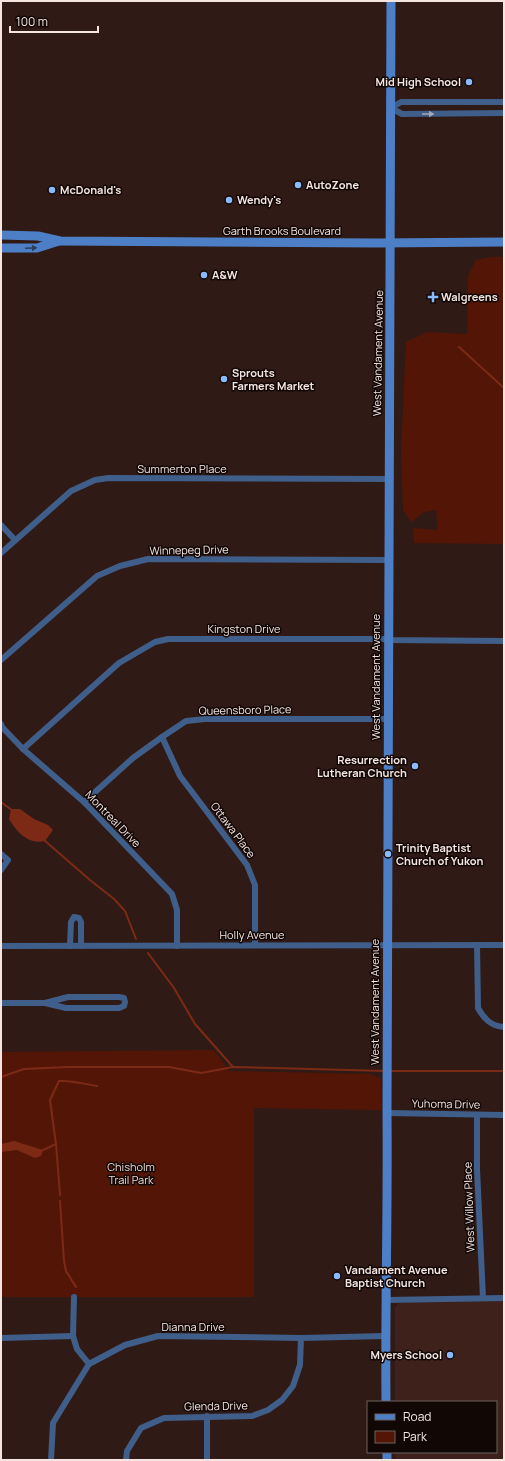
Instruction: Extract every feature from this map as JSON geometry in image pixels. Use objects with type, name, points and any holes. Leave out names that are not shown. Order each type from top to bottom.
[{"type":"street","name":"West Vandament Avenue","points":[[386,1401],[386,945],[389,640],[388,479],[391,243],[391,1]]},
{"type":"street","points":[[401,102],[503,102],[503,113],[402,114],[391,108],[401,102]]},
{"type":"street","points":[[447,102],[447,114]]},
{"type":"street","name":"Garth Brooks Boulevard","points":[[1,236],[38,236],[60,241],[391,243],[504,242]]},
{"type":"street","name":"Garth Brooks Boulevard","points":[[1,248],[37,248],[60,241]]},
{"type":"street","name":"Summerton Place","points":[[1,553],[71,492],[95,480],[108,478],[388,479]]},
{"type":"street","points":[[1,525],[15,540]]},
{"type":"street","name":"Winnepeg Drive","points":[[1,660],[97,576],[120,566],[148,559],[388,560]]},
{"type":"street","name":"Kingston Drive","points":[[23,749],[119,663],[155,642],[176,639],[383,639],[504,641]]},
{"type":"street","name":"Queensboro Place","points":[[84,802],[133,758],[186,721],[204,719],[388,719]]},
{"type":"street","name":"Montreal Drive","points":[[1,724],[2,727],[23,749],[84,802],[172,894],[177,910],[177,946]]},
{"type":"street","name":"Ottawa Place","points":[[162,737],[180,776],[247,865],[252,874],[255,885],[255,945]]},
{"type":"street","points":[[1,854],[8,860],[1,870]]},
{"type":"street","points":[[70,946],[71,922],[74,918],[79,918],[81,922],[81,946]]},
{"type":"street","points":[[477,945],[478,1008],[482,1016],[489,1023],[504,1027]]},
{"type":"street","name":"Holly Avenue","points":[[1,946],[504,945]]},
{"type":"street","points":[[1,1003],[45,1002],[68,997],[124,998],[125,1002],[124,1006],[119,1008],[66,1008],[45,1002]]},
{"type":"street","name":"Yuhoma Drive","points":[[387,1113],[504,1115]]},
{"type":"street","name":"West Willow Place","points":[[477,1115],[477,1169],[483,1298]]},
{"type":"street","points":[[51,1460],[53,1422],[89,1364],[77,1349],[73,1336],[74,1297]]},
{"type":"street","points":[[387,1300],[504,1298]]},
{"type":"street","points":[[1,1338],[73,1336]]},
{"type":"street","name":"Dianna Drive","points":[[89,1364],[125,1345],[158,1336],[301,1338],[385,1336]]},
{"type":"street","name":"Glenda Drive","points":[[126,1460],[127,1451],[141,1428],[164,1418],[252,1416],[268,1410],[282,1400],[293,1386],[300,1365],[301,1338]]},
{"type":"street","points":[[207,1416],[207,1460]]},
{"type":"shaded area","points":[[11,809],[20,809],[34,819],[48,825],[53,830],[45,841],[39,842],[28,839],[19,833],[9,819]]},
{"type":"shaded area","points":[[14,1141],[43,1150],[41,1156],[35,1158],[17,1150],[1,1152],[1,1144]]},
{"type":"shaded area","name":"Myers School","points":[[404,1301],[504,1301],[504,1460],[396,1460],[395,1453],[497,1453],[497,1401],[395,1401],[395,1308],[399,1303]]},
{"type":"green space","points":[[491,257],[504,257],[504,544],[414,543],[413,528],[438,530],[436,510],[424,512],[411,522],[403,510],[401,452],[406,342],[427,332],[467,334],[468,276],[476,260]]},
{"type":"green space","name":"Chisholm Trail Park","points":[[214,1050],[229,1071],[371,1074],[381,1079],[382,1110],[254,1108],[254,1297],[1,1297],[1,1052]]},
{"type":"waterway","points":[[459,347],[504,388]]},
{"type":"waterway","points":[[1,802],[13,811]]},
{"type":"waterway","points":[[44,840],[114,899],[125,911],[136,939]]},
{"type":"waterway","points":[[148,953],[174,988],[195,1024],[233,1067]]},
{"type":"waterway","points":[[1,1077],[24,1069],[68,1067],[169,1067],[201,1073],[233,1067],[385,1071]]},
{"type":"waterway","points":[[389,1071],[504,1071]]},
{"type":"waterway","points":[[60,1195],[56,1144],[50,1100],[59,1081],[97,1086]]},
{"type":"waterway","points":[[43,1150],[56,1144]]},
{"type":"waterway","points":[[60,1201],[64,1261],[66,1271],[76,1287]]},
{"type":"place","name":"Mid High School","points":[[469,82]]},
{"type":"place","name":"AutoZone","points":[[298,185]]},
{"type":"place","name":"McDonald's","points":[[52,190]]},
{"type":"place","name":"Wendy's","points":[[229,200]]},
{"type":"place","name":"A&W","points":[[204,275]]},
{"type":"place","name":"Walgreens","points":[[433,297]]},
{"type":"place","name":"Sprouts Farmers Market","points":[[224,379]]},
{"type":"place","name":"Resurrection Lutheran Church","points":[[415,766]]},
{"type":"place","name":"Trinity Baptist Church of Yukon","points":[[388,854]]},
{"type":"place","name":"Vandament Avenue Baptist Church","points":[[337,1276]]},
{"type":"place","name":"Myers School","points":[[450,1355]]}]
